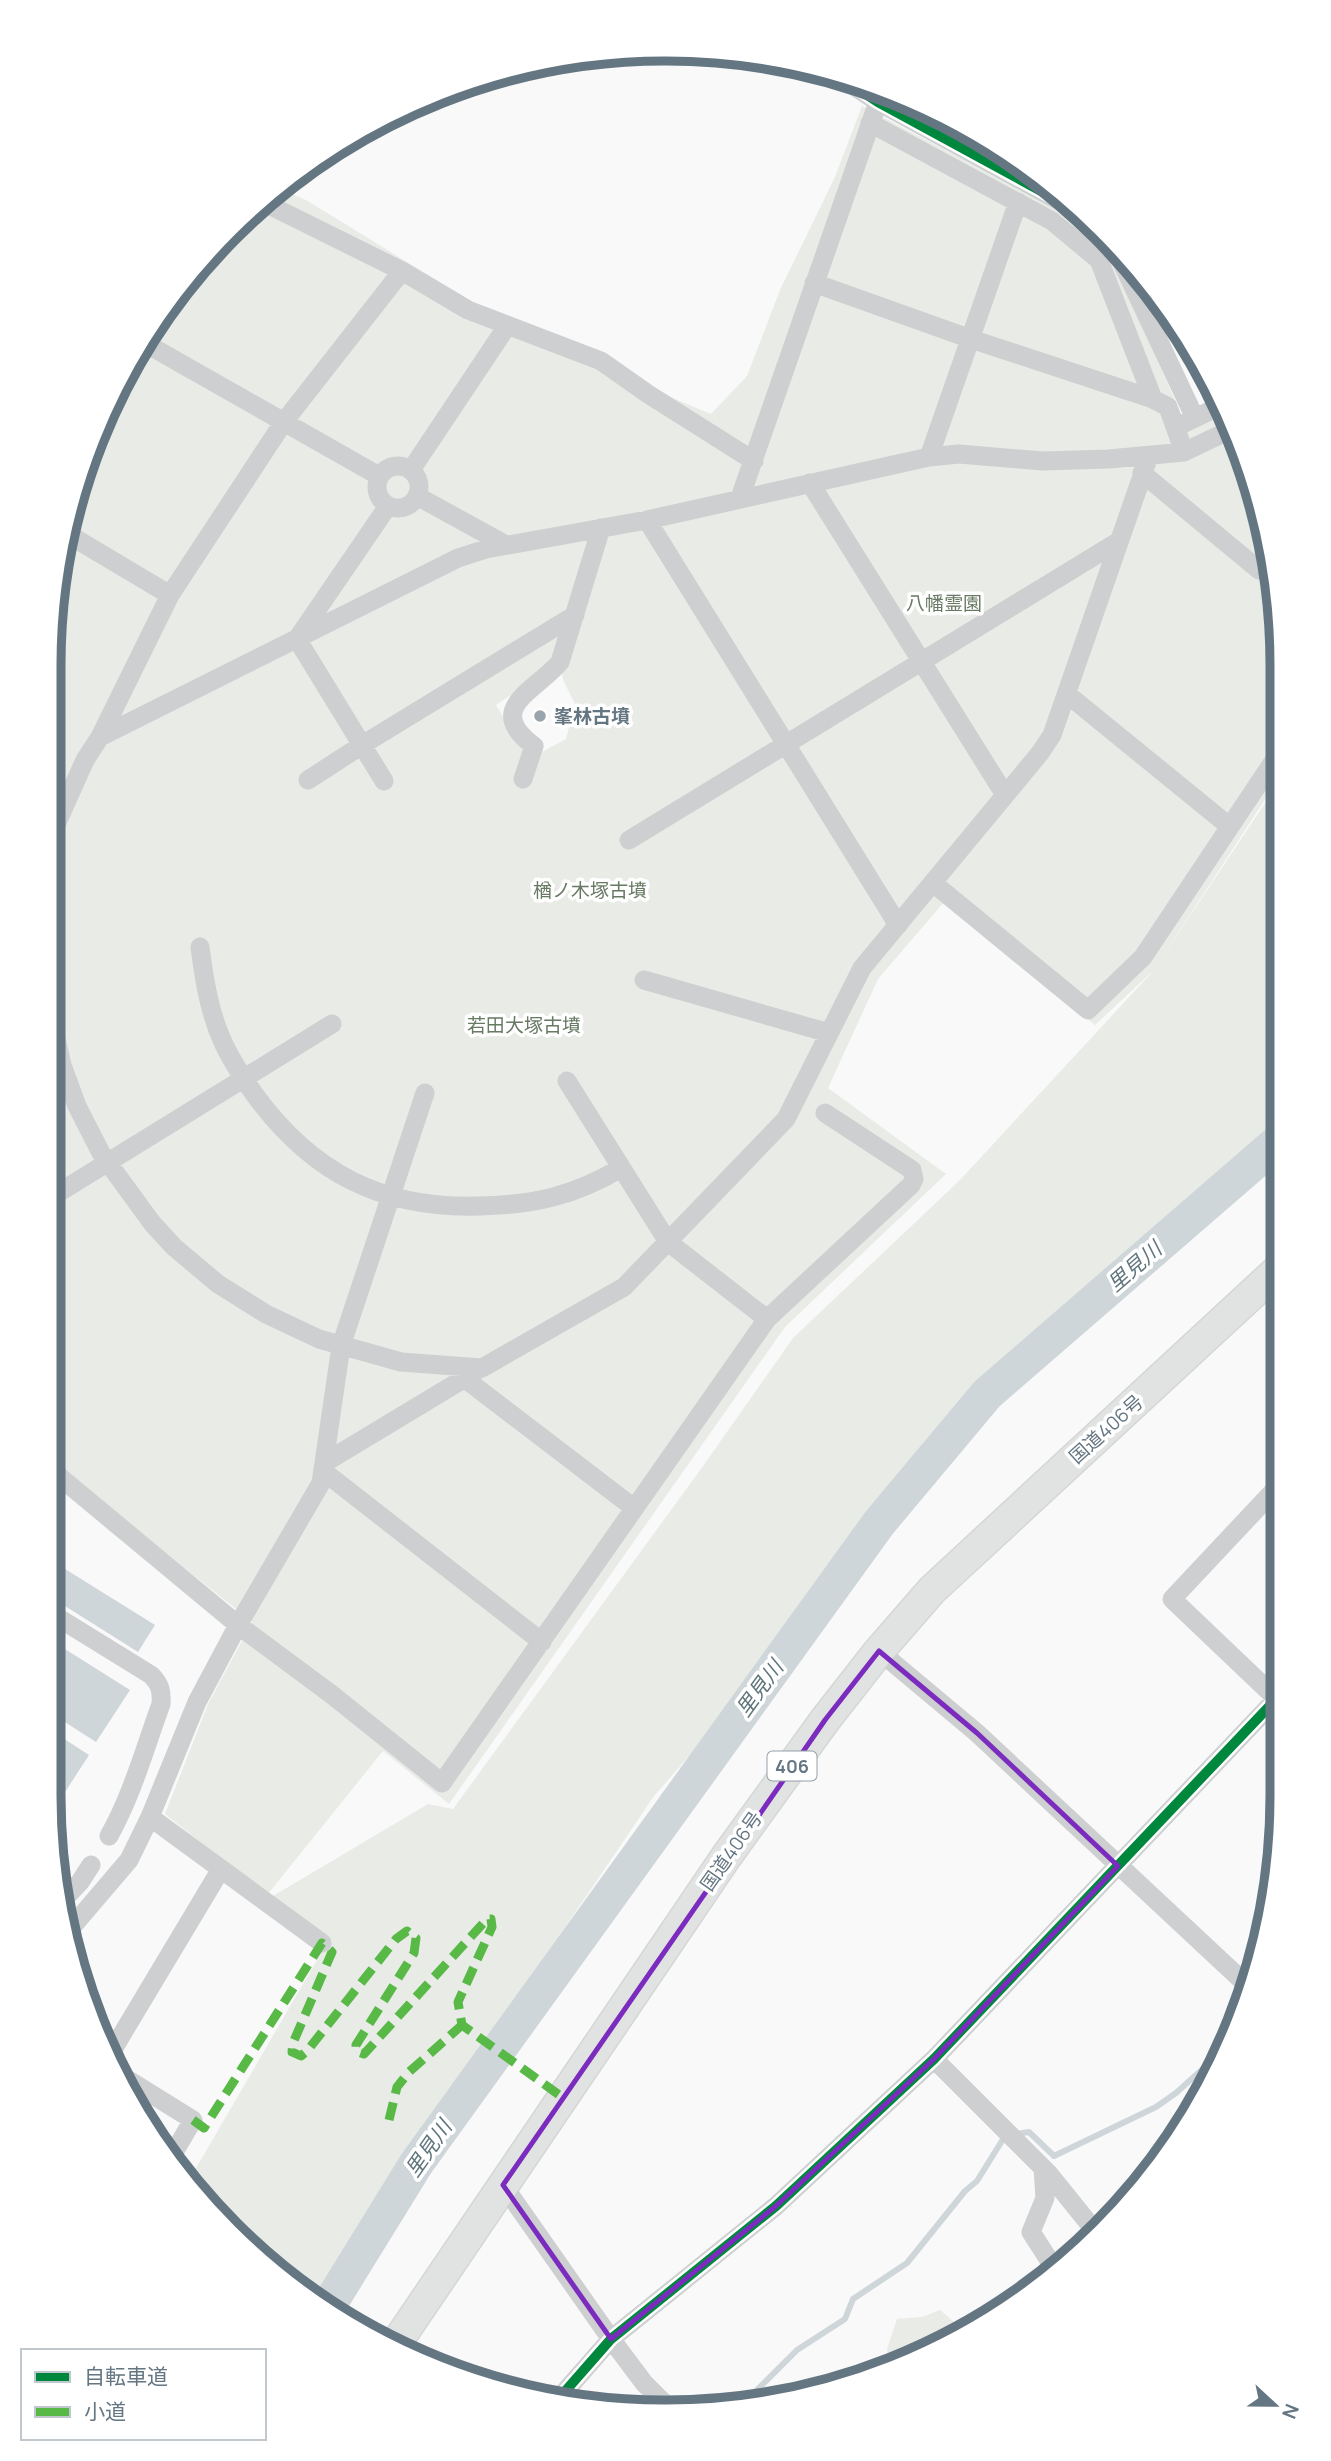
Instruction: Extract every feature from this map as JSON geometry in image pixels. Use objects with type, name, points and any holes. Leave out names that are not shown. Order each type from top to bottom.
[{"type":"highway","name":"国道406号","points":[[400,2338],[726,1857],[825,1720],[879,1651],[942,1581],[1270,1281]]},
{"type":"street","points":[[870,97],[1032,185]]},
{"type":"street","points":[[740,498],[878,102]]},
{"type":"street","points":[[870,123],[1052,221],[1099,260],[1153,399]]},
{"type":"street","points":[[929,457],[1018,202]]},
{"type":"street","points":[[272,207],[402,271],[468,310],[601,361],[754,461]]},
{"type":"street","points":[[61,813],[85,760],[100,737],[170,596],[284,423],[402,271]]},
{"type":"street","points":[[1130,279],[1195,418]]},
{"type":"street","points":[[814,283],[971,339],[1153,399],[1168,407],[1184,452]]},
{"type":"street","points":[[411,470],[506,326]]},
{"type":"street","points":[[152,347],[379,476]]},
{"type":"street","points":[[1176,428],[1212,410]]},
{"type":"street","points":[[100,737],[458,558],[506,545],[647,520],[929,457],[959,454],[1043,461],[1146,464],[1184,452],[1224,433]]},
{"type":"street","points":[[323,1467],[464,1378],[624,1287],[786,1119],[862,968],[1040,754],[1052,735],[1146,464]]},
{"type":"street","points":[[1146,464],[1259,570]]},
{"type":"street","points":[[399,465],[411,470],[419,482],[414,502],[402,508],[388,506],[379,498],[379,476],[393,466],[399,465]]},
{"type":"street","points":[[810,483],[1005,795]]},
{"type":"street","points":[[417,496],[506,545]]},
{"type":"street","points":[[297,639],[388,506]]},
{"type":"street","points":[[647,520],[898,925]]},
{"type":"street","points":[[523,779],[534,746],[514,725],[512,712],[519,698],[547,677],[560,662],[601,528]]},
{"type":"street","points":[[75,539],[170,596]]},
{"type":"street","points":[[629,840],[1119,541]]},
{"type":"street","points":[[308,780],[575,615]]},
{"type":"street","points":[[297,639],[384,781]]},
{"type":"street","points":[[1067,694],[1229,827]]},
{"type":"street","points":[[933,883],[1088,1010],[1143,957],[1270,766]]},
{"type":"street","points":[[200,947],[212,1011],[222,1041],[243,1079],[268,1113],[304,1149],[350,1180],[390,1197],[426,1205],[457,1207],[518,1204],[562,1196],[583,1189],[621,1168]]},
{"type":"street","points":[[644,980],[830,1033]]},
{"type":"street","points":[[61,1191],[332,1024]]},
{"type":"street","points":[[61,1061],[77,1106],[107,1162],[152,1223],[174,1247],[218,1284],[240,1300],[292,1328],[341,1346],[401,1362],[482,1368]]},
{"type":"street","points":[[566,1081],[668,1242],[767,1319]]},
{"type":"street","points":[[75,1923],[129,1860],[150,1817],[197,1702],[238,1625],[321,1483],[341,1346],[425,1093]]},
{"type":"street","points":[[61,1478],[238,1625],[331,1694],[442,1783],[767,1319],[911,1185],[914,1179],[912,1170],[825,1113]]},
{"type":"street","points":[[464,1378],[634,1508]]},
{"type":"street","points":[[323,1467],[542,1642]]},
{"type":"street","points":[[1270,1495],[1172,1599],[1270,1690]]},
{"type":"street","points":[[61,1619],[151,1675],[158,1681],[162,1693],[161,1704],[129,1790],[125,1808],[109,1836]]},
{"type":"street","points":[[879,1651],[977,1733],[1241,1980]]},
{"type":"street","points":[[565,2391],[611,2339],[776,2206],[934,2059],[1270,1705]]},
{"type":"street","points":[[150,1817],[322,1943]]},
{"type":"street","points":[[69,1893],[91,1865]]},
{"type":"street","points":[[116,2046],[221,1869]]},
{"type":"street","points":[[934,2059],[1043,2168],[1090,2225]]},
{"type":"street","points":[[135,2084],[193,2120],[176,2149]]},
{"type":"street","points":[[1043,2168],[1045,2198],[1031,2232],[1052,2260]]},
{"type":"street","points":[[503,2185],[611,2339],[644,2383],[661,2400]]},
{"type":"highlighted area","points":[[879,1651],[977,1733],[1118,1866],[934,2059],[776,2206],[611,2339],[503,2185],[825,1720]]},
{"type":"green space","name":"八幡霊園","points":[[862,106],[1059,210],[1088,233],[1114,261],[1189,432],[1216,417],[1238,471],[1249,509],[1265,587],[1270,666],[1270,792],[1156,967],[1270,796],[1270,1137],[1214,1179],[1146,1236],[990,1382],[928,1460],[858,1539],[809,1619],[654,1796],[486,2050],[375,2239],[331,2299],[267,2250],[238,2223],[194,2172],[328,1941],[273,1896],[428,1804],[453,1809],[793,1338],[959,1181],[1155,969],[1095,1025],[945,901],[878,979],[828,1088],[946,1174],[785,1327],[449,1804],[383,1751],[267,1895],[165,1814],[208,1704],[252,1622],[61,1469],[61,666],[66,587],[73,548],[93,471],[107,434],[142,363],[186,298],[211,267],[238,238],[289,193],[306,200],[477,305],[651,389],[711,414],[747,376],[780,290],[835,177]],"holes":[[[560,662],[563,680],[575,704],[566,739],[529,759],[496,705]]]},
{"type":"green space","points":[[940,2310],[957,2325],[888,2357],[887,2349],[897,2319],[922,2317]]},
{"type":"shaded area","points":[[61,1566],[155,1625],[138,1652],[61,1604]]},
{"type":"shaded area","points":[[61,1647],[130,1690],[96,1742],[61,1720]]},
{"type":"shaded area","points":[[61,1737],[89,1755],[61,1798]]},
{"type":"waterway","name":"里見川","points":[[332,2300],[416,2164],[879,1523],[987,1394],[1270,1149]]},
{"type":"waterway","points":[[1016,2134],[1029,2132],[1054,2156],[1156,2107],[1205,2067]]},
{"type":"waterway","points":[[754,2393],[797,2350],[845,2319],[853,2299],[907,2263],[965,2191],[977,2181],[1005,2136]]},
{"type":"marked path","points":[[193,2120],[204,2128],[322,1943],[332,1952],[293,2043],[292,2052],[301,2056],[396,1939],[407,1931],[416,1938],[414,1953],[356,2045],[356,2051],[364,2054],[487,1919],[491,1919],[492,1927],[458,2002],[462,2025],[562,2097]]},
{"type":"marked path","points":[[389,2120],[397,2087],[409,2072],[462,2025]]},
{"type":"cycle path","points":[[870,97],[1035,188]]},
{"type":"cycle path","points":[[565,2391],[611,2339],[776,2206],[934,2059],[1270,1706]]},
{"type":"place","name":"峯林古墳","points":[[540,716]]},
{"type":"park label","name":"楢ノ木塚古墳","points":[[590,890]]},
{"type":"park label","name":"若田大塚古墳","points":[[524,1025]]}]
